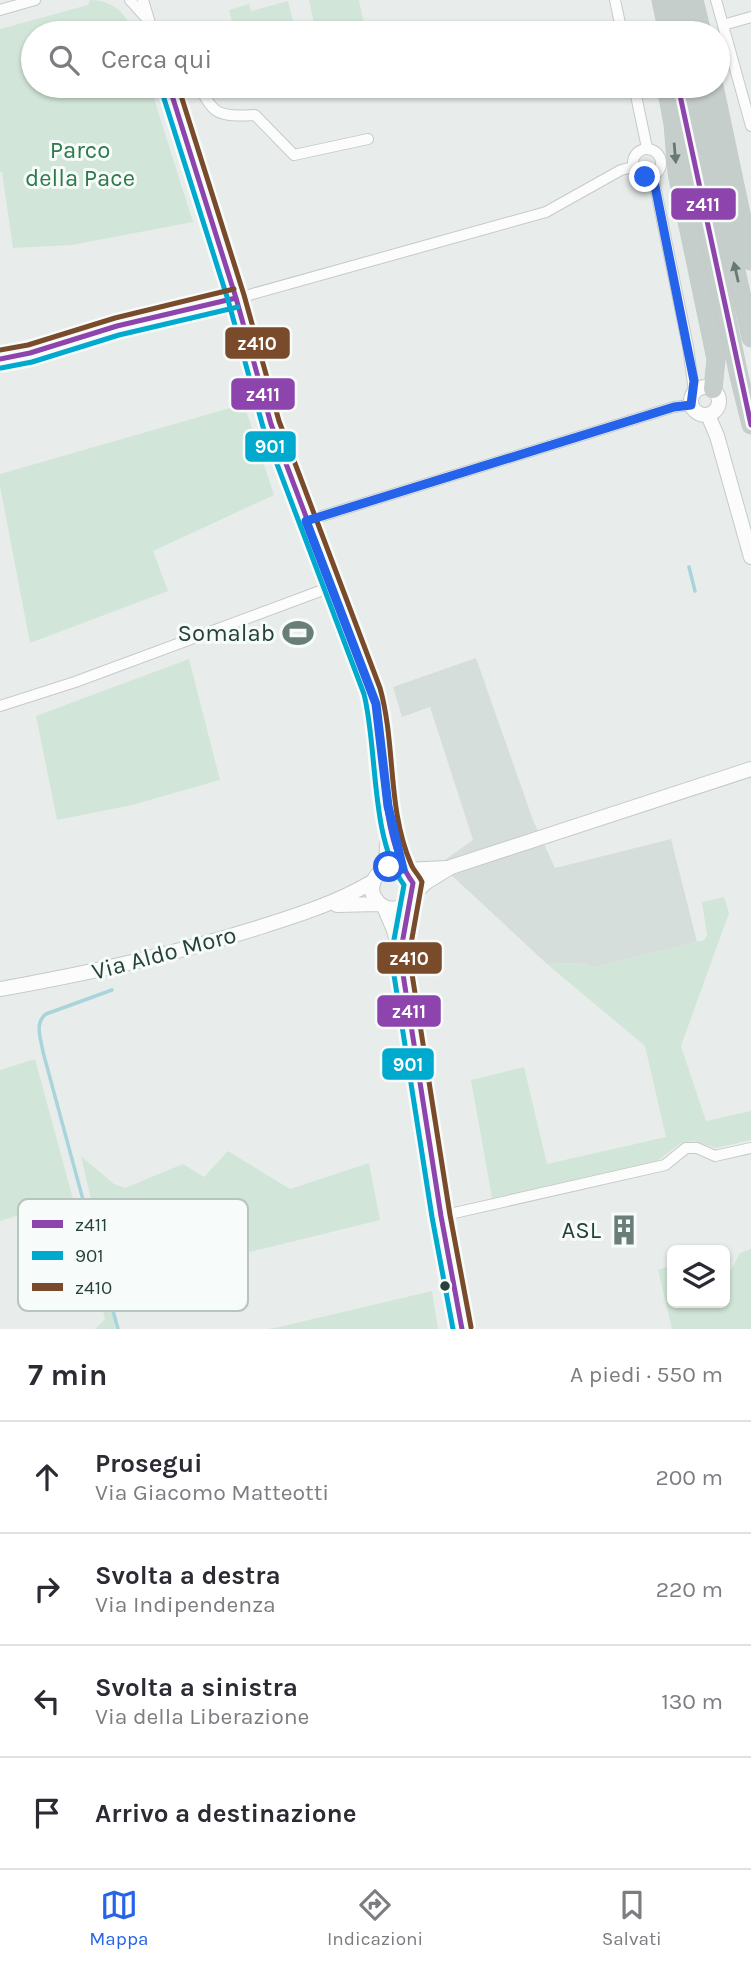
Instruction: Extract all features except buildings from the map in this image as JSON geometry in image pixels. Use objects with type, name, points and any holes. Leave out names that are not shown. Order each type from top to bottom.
[{"type":"highway","points":[[650,0],[654,21]]},
{"type":"highway","points":[[661,0],[665,21]]},
{"type":"highway","points":[[678,0],[682,21]]},
{"type":"highway","points":[[694,0],[699,21]]},
{"type":"highway","points":[[668,98],[677,173],[716,359],[702,393]]},
{"type":"highway","points":[[681,98],[751,425]]},
{"type":"highway","points":[[698,98],[751,338]]},
{"type":"highway","points":[[717,98],[751,261]]},
{"type":"street","points":[[0,10],[34,0]]},
{"type":"street","points":[[130,0],[146,21]]},
{"type":"street","points":[[143,0],[149,21]]},
{"type":"street","points":[[615,0],[619,21]]},
{"type":"street","points":[[716,0],[722,21]]},
{"type":"street","points":[[730,23],[751,17]]},
{"type":"street","points":[[730,50],[751,126]]},
{"type":"street","points":[[173,98],[236,298],[260,389],[306,521],[376,704],[388,806],[404,869],[413,883],[400,955]]},
{"type":"street","points":[[204,98],[213,109],[225,116],[255,115],[293,155],[368,139]]},
{"type":"street","points":[[637,98],[647,148]]},
{"type":"street","points":[[633,167],[636,154],[647,148]]},
{"type":"street","points":[[633,167],[641,176],[653,176],[658,172],[662,162],[657,152],[647,148]]},
{"type":"street","points":[[0,359],[27,354],[179,310],[236,298],[546,212],[621,170],[633,167]]},
{"type":"street","points":[[653,176],[688,347],[702,393],[696,412],[712,412]]},
{"type":"street","points":[[306,521],[674,407],[702,393],[719,398],[712,412],[751,556]]},
{"type":"street","points":[[0,706],[75,682],[331,587]]},
{"type":"street","points":[[733,775],[751,761]]},
{"type":"street","points":[[381,905],[397,908],[425,883],[451,867],[733,775],[751,772]]},
{"type":"street","points":[[388,806],[386,849],[372,892],[396,936],[400,955],[441,1216],[462,1329]]},
{"type":"street","points":[[376,877],[389,867],[451,867]]},
{"type":"street","name":"Via Aldo Moro","points":[[0,989],[69,977],[189,949],[325,906],[376,877]]},
{"type":"street","name":"Via Aldo Moro","points":[[325,906],[381,905]]},
{"type":"street","points":[[441,1216],[665,1165],[685,1148],[698,1148],[716,1156],[751,1147]]},
{"type":"shaded area","points":[[476,658],[533,820],[555,868],[671,839],[697,942],[592,968],[583,963],[547,964],[448,872],[445,860],[473,840],[430,707],[402,717],[393,687]]},
{"type":"green space","name":"Parco della Pace","points":[[90,0],[105,2],[118,9],[128,21],[29,21],[88,5]]},
{"type":"green space","points":[[309,0],[359,0],[363,21],[313,21]]},
{"type":"green space","points":[[288,1],[293,21],[232,21],[229,10],[249,4],[251,11]]},
{"type":"green space","name":"Parco della Pace","points":[[21,23],[21,98],[154,98],[193,222],[72,245],[13,248],[0,172],[0,29]]},
{"type":"green space","points":[[244,404],[274,495],[153,551],[168,591],[30,643],[0,474]]},
{"type":"green space","points":[[189,659],[220,780],[132,805],[57,820],[36,716]]},
{"type":"green space","points":[[724,897],[729,913],[681,1046],[706,1121],[751,1111],[751,1140],[716,1148],[694,1141],[681,1143],[657,1161],[492,1198],[471,1080],[524,1067],[547,1164],[666,1137],[645,1046],[547,964],[583,963],[592,968],[704,940],[707,935],[702,902]]},
{"type":"green space","points":[[35,1059],[73,1199],[18,1199],[18,1216],[0,1221],[0,1070]]},
{"type":"green space","points":[[228,1151],[290,1189],[369,1163],[380,1220],[248,1253],[248,1199],[91,1199],[81,1156],[114,1184],[125,1188],[183,1164],[204,1177]]},
{"type":"green space","points":[[751,1249],[751,1329],[672,1329],[667,1308],[730,1308],[730,1272],[740,1253]]},
{"type":"green space","points":[[667,1267],[667,1308],[658,1270]]},
{"type":"green space","points":[[432,1291],[438,1329],[268,1329],[279,1327]]},
{"type":"green space","points":[[103,1311],[113,1311],[115,1329],[95,1329],[105,1319]]},
{"type":"waterway","points":[[689,567],[695,591]]},
{"type":"waterway","points":[[83,1199],[43,1052],[40,1022],[46,1014],[112,990]]},
{"type":"waterway","points":[[113,1311],[118,1329]]},
{"type":"transit line","name":"901","points":[[164,98],[228,300],[263,427],[364,694],[385,843],[393,866],[404,885],[391,956],[432,1217],[453,1329]]},
{"type":"transit line","name":"z411","points":[[173,98],[236,298],[271,424],[372,691],[388,816],[402,863],[413,883],[400,955],[441,1216],[462,1329]]},
{"type":"transit line","name":"z410","points":[[182,98],[244,295],[279,421],[380,688],[398,821],[411,864],[422,882],[409,955],[450,1215],[471,1327]]},
{"type":"transit line","name":"z411","points":[[681,98],[751,425]]},
{"type":"transit line","name":"z410","points":[[0,350],[28,345],[115,318],[234,289]]},
{"type":"transit line","name":"z411","points":[[0,359],[30,353],[117,326],[236,298]]},
{"type":"transit line","name":"901","points":[[1,368],[32,362],[119,335],[238,307]]},
{"type":"place","name":"Somalab","points":[[298,633]]},
{"type":"place","name":"ASL","points":[[624,1230]]},
{"type":"route","points":[[389,867],[403,869],[388,806],[376,704],[306,521],[674,407],[691,405],[694,381],[688,347],[653,176],[645,177]]}]
